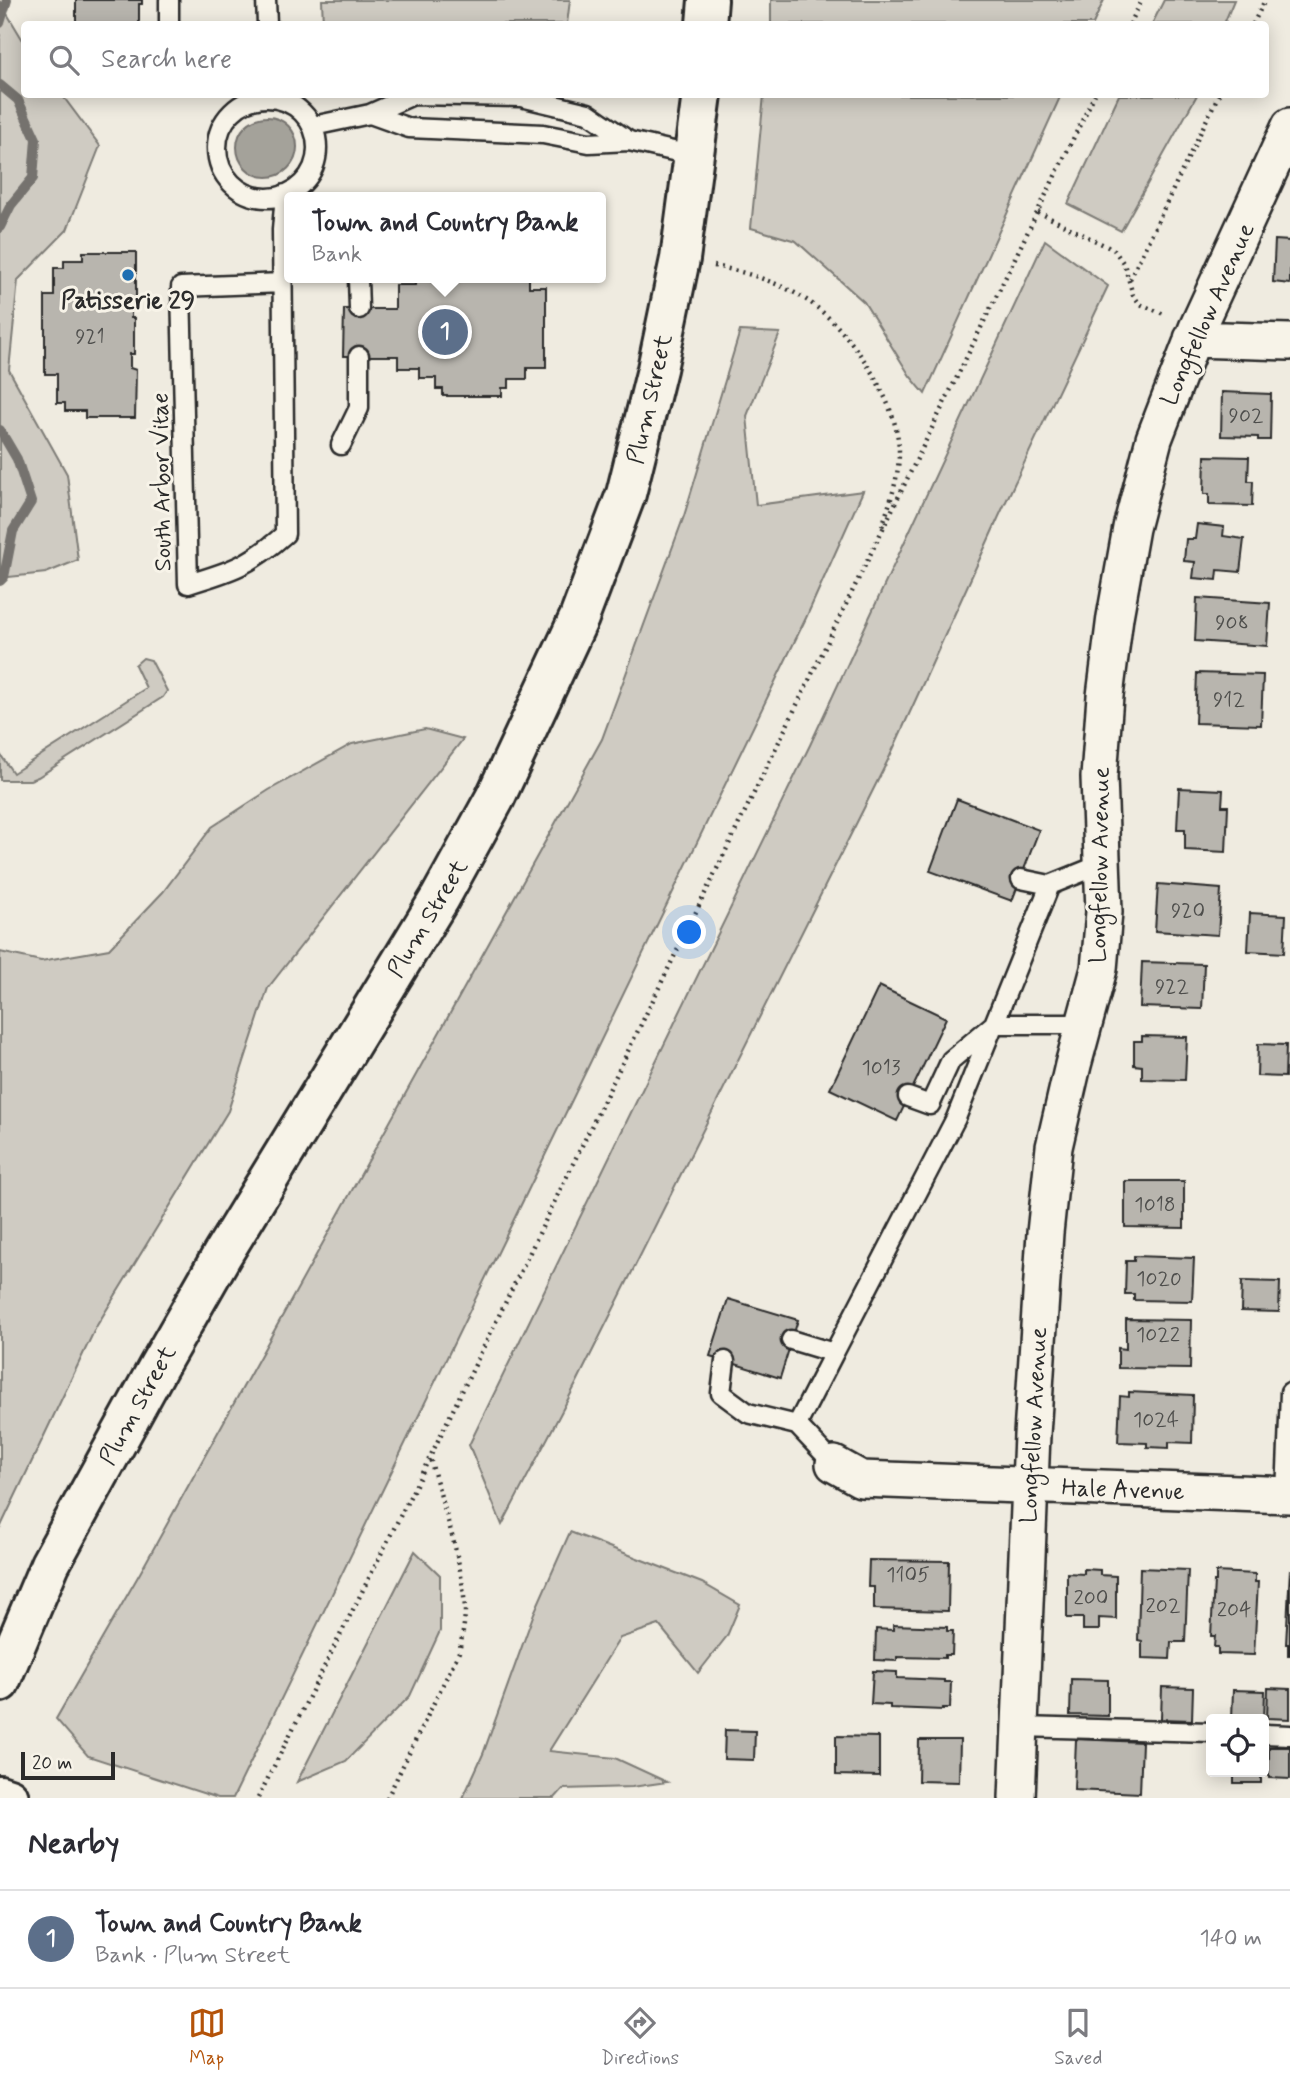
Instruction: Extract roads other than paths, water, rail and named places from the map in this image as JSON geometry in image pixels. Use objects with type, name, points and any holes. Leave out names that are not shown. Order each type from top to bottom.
[{"type":"main road","points":[[706,21],[708,0]]},
{"type":"main road","name":"Plum Street","points":[[0,1682],[50,1564],[158,1367],[222,1255],[440,898],[495,799],[579,618],[626,494],[657,369],[680,259],[702,98]]},
{"type":"main road","points":[[0,1795],[9,1798]]},
{"type":"street","name":"Longfellow Avenue","points":[[1017,1798],[1043,1256],[1054,1147],[1099,969],[1104,912],[1099,777],[1115,617],[1131,528],[1154,439],[1195,334],[1290,127]]},
{"type":"street","points":[[1195,334],[1290,342]]},
{"type":"street","name":"Hale Avenue","points":[[834,1464],[861,1479],[1288,1495]]},
{"type":"lane","points":[[169,0],[169,21]]},
{"type":"lane","points":[[266,0],[267,21]]},
{"type":"lane","points":[[262,98],[241,104],[228,115],[216,146],[219,163],[226,178],[238,189],[253,196],[269,198],[284,194]]},
{"type":"lane","points":[[278,98],[303,113],[313,127],[317,142],[316,159],[310,174],[299,186],[288,192]]},
{"type":"lane","points":[[313,127],[370,114],[406,98]]},
{"type":"lane","points":[[525,98],[588,113],[629,141]]},
{"type":"lane","points":[[370,114],[409,128],[543,134],[589,143],[629,141],[695,156]]},
{"type":"lane","name":"South Arbor Vitae","points":[[282,283],[181,287],[188,584],[230,572],[259,556],[285,534],[282,283],[284,206]]},
{"type":"lane","points":[[358,283],[359,309]]},
{"type":"lane","points":[[341,445],[359,408],[359,356]]},
{"type":"lane","points":[[1021,879],[1050,885],[1102,864]]},
{"type":"lane","points":[[797,1425],[956,1118],[1050,885]]},
{"type":"lane","points":[[908,1097],[930,1105],[951,1060],[994,1024],[1085,1024]]},
{"type":"lane","points":[[792,1340],[834,1353]]},
{"type":"lane","points":[[725,1361],[721,1393],[748,1413],[797,1425],[834,1464]]},
{"type":"lane","points":[[1288,1495],[1290,1392]]},
{"type":"lane","points":[[1020,1727],[1206,1732]]},
{"type":"lane","points":[[1269,1734],[1290,1735]]},
{"type":"waterway","points":[[0,23],[7,0]]},
{"type":"waterway","points":[[0,85],[18,100],[36,139],[33,178],[11,205],[0,227]]},
{"type":"waterway","points":[[0,430],[17,459],[31,502],[13,531],[4,577],[0,581]]},
{"type":"place","name":"Patisserie 29","points":[[128,275]]},
{"type":"place","name":"Town and Country Bank","points":[[445,332]]}]
